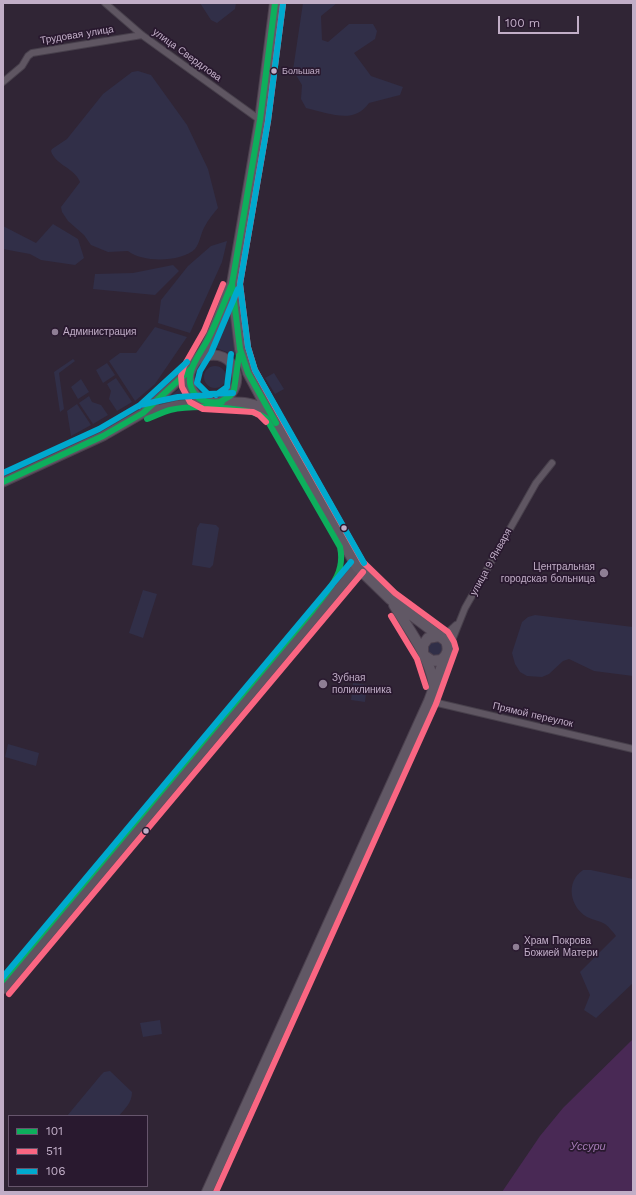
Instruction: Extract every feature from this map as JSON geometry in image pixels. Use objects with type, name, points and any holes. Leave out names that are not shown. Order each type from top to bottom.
[{"type":"main road","points":[[240,349],[236,371],[236,386],[232,393],[215,402],[197,397],[192,391],[189,376],[210,337],[232,284],[260,120],[275,3]]},
{"type":"main road","points":[[232,284],[240,349],[250,377],[357,567],[390,599],[439,636],[447,645],[447,653],[441,660],[437,661],[428,659],[424,654],[423,645],[428,638],[439,636]]},
{"type":"main road","points":[[3,482],[103,436],[143,413],[194,365],[211,355],[219,355],[226,358],[236,371],[250,377]]},
{"type":"main road","points":[[143,413],[179,405],[237,401],[263,408],[270,414]]},
{"type":"main road","points":[[3,989],[357,567]]},
{"type":"main road","points":[[390,599],[424,654],[431,668],[434,685]]},
{"type":"main road","name":"улица 9 Января","points":[[207,1192],[429,701],[447,653]]},
{"type":"street","name":"улица Свердлова","points":[[105,3],[142,35],[260,120]]},
{"type":"street","name":"Трудовая улица","points":[[3,82],[22,66],[28,56],[32,53],[142,35]]},
{"type":"street","name":"улица 9 Января","points":[[447,653],[458,624],[536,483],[552,463]]},
{"type":"street","points":[[439,636],[445,635],[458,624]]},
{"type":"street","name":"Прямой переулок","points":[[429,701],[633,749]]},
{"type":"shaded area","points":[[200,3],[236,3],[235,9],[217,23],[211,20]]},
{"type":"shaded area","points":[[303,3],[337,3],[321,16],[322,40],[328,42],[349,24],[373,24],[377,31],[375,39],[354,53],[371,76],[403,87],[400,95],[369,103],[363,110],[349,116],[340,116],[306,108],[301,99],[302,85],[293,70]]},
{"type":"shaded area","points":[[138,71],[151,75],[187,125],[208,169],[218,208],[202,231],[195,249],[189,253],[172,259],[143,258],[128,251],[108,252],[91,245],[84,235],[68,221],[62,212],[61,207],[80,182],[74,173],[53,156],[51,151],[52,149],[67,139],[103,94],[132,72]]},
{"type":"shaded area","points":[[53,224],[78,239],[84,258],[75,265],[41,260],[30,254],[3,249],[3,226],[36,243]]},
{"type":"shaded area","points":[[227,241],[222,262],[190,333],[158,323],[161,300],[188,266],[211,246]]},
{"type":"shaded area","points":[[173,265],[179,271],[155,295],[93,289],[95,274],[133,273]]},
{"type":"shaded area","points":[[231,297],[237,356],[211,346]]},
{"type":"shaded area","points":[[155,327],[187,337],[155,384],[135,401],[109,361],[120,353],[136,353]]},
{"type":"shaded area","points":[[73,359],[75,361],[59,373],[64,409],[60,412],[54,372]]},
{"type":"shaded area","points":[[107,363],[115,375],[103,383],[96,370]]},
{"type":"shaded area","points":[[215,366],[223,369],[226,377],[223,385],[215,388],[207,385],[204,377],[207,369]]},
{"type":"shaded area","points":[[274,373],[284,389],[275,394],[265,378]]},
{"type":"shaded area","points":[[116,378],[132,402],[117,411],[109,399],[111,391],[107,384]]},
{"type":"shaded area","points":[[81,379],[89,392],[78,399],[71,387]]},
{"type":"shaded area","points":[[184,385],[188,396],[161,403]]},
{"type":"shaded area","points":[[89,396],[92,402],[101,405],[108,415],[93,424],[79,403]]},
{"type":"shaded area","points":[[77,404],[91,425],[71,436],[67,411]]},
{"type":"shaded area","points":[[200,523],[216,525],[219,528],[213,565],[210,568],[192,565],[197,528]]},
{"type":"shaded area","points":[[143,590],[157,594],[143,638],[129,633]]},
{"type":"shaded area","points":[[535,615],[633,627],[633,676],[594,671],[569,659],[563,661],[549,674],[542,677],[527,676],[520,672],[515,664],[512,653],[522,622],[528,617]]},
{"type":"shaded area","points":[[435,641],[441,643],[443,649],[441,655],[435,657],[429,655],[427,649],[429,643]]},
{"type":"shaded area","points":[[353,683],[367,685],[365,702],[351,700]]},
{"type":"shaded area","points":[[8,744],[39,753],[36,766],[5,757]]},
{"type":"shaded area","points":[[583,870],[591,870],[633,879],[633,983],[596,1018],[584,1010],[590,995],[580,972],[616,936],[605,924],[581,913],[574,901],[572,888],[574,881],[577,875]]},
{"type":"shaded area","points":[[160,1020],[162,1034],[143,1037],[140,1023]]},
{"type":"shaded area","points":[[110,1071],[132,1092],[132,1096],[126,1108],[120,1115],[68,1115],[101,1075],[104,1072]]},
{"type":"water","name":"Уссури","points":[[633,1039],[633,1192],[502,1192],[540,1136],[563,1108]]},
{"type":"transit line","name":"101","points":[[275,3],[260,120],[232,284],[240,349],[248,373],[276,423]]},
{"type":"transit line","name":"511","points":[[216,1192],[436,704],[456,649],[448,632],[395,593],[363,562],[255,370],[248,347],[240,284],[268,121],[283,4]]},
{"type":"transit line","name":"106","points":[[283,4],[268,121],[240,284],[248,347],[255,370],[364,563]]},
{"type":"transit line","name":"511","points":[[223,284],[204,331],[184,366],[181,376],[182,387],[190,402],[203,409],[253,412],[259,415],[266,422]]},
{"type":"transit line","name":"101","points":[[222,402],[203,401],[200,399],[194,393],[190,379],[191,371],[197,357],[206,344],[231,286]]},
{"type":"transit line","name":"106","points":[[233,393],[208,394],[197,383],[200,371],[211,353],[238,289]]},
{"type":"transit line","name":"106","points":[[216,395],[227,387],[231,354]]},
{"type":"transit line","name":"101","points":[[220,402],[230,396],[234,390],[239,355]]},
{"type":"transit line","name":"106","points":[[139,406],[187,362]]},
{"type":"transit line","name":"101","points":[[3,482],[103,436],[143,413],[192,368]]},
{"type":"transit line","name":"106","points":[[3,473],[99,429],[140,405],[178,397],[211,395]]},
{"type":"transit line","name":"101","points":[[3,980],[313,610],[330,588],[338,574],[341,557],[340,547],[266,418],[257,414],[233,409],[192,407],[170,410],[147,419]]},
{"type":"transit line","name":"106","points":[[3,977],[351,562]]},
{"type":"transit line","name":"511","points":[[9,994],[363,572]]},
{"type":"transit line","name":"511","points":[[391,616],[417,659],[426,687]]},
{"type":"place","name":"Большая","points":[[274,71]]},
{"type":"place","name":"Администрация","points":[[55,332]]},
{"type":"place","name":"Центральная городская больница","points":[[604,573]]},
{"type":"place","name":"Зубная поликлиника","points":[[323,684]]},
{"type":"place","name":"Храм Покрова Божией Матери","points":[[516,947]]}]
